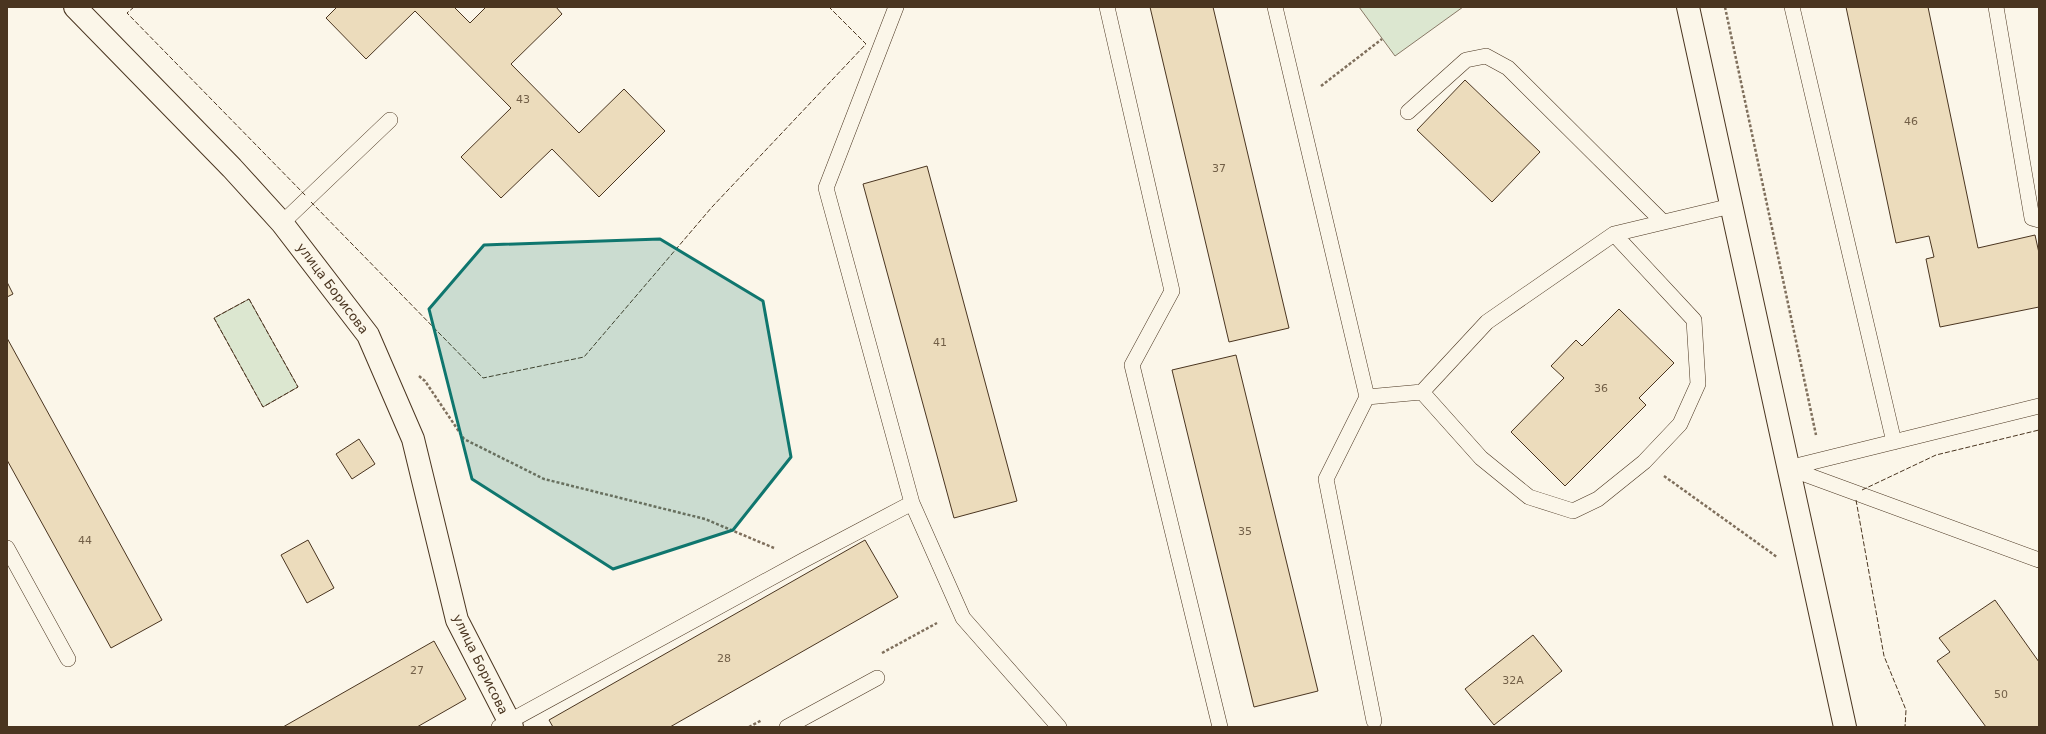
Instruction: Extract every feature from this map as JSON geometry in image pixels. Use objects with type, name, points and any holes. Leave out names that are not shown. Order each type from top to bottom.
[{"type":"street","name":"улица Борисова","points":[[74,7],[232,168],[282,223],[368,335],[413,438],[457,620],[506,725]]},
{"type":"street","points":[[1688,7],[1845,727]]},
{"type":"lane","points":[[896,7],[826,188],[912,504],[963,618],[1059,727]]},
{"type":"lane","points":[[1107,7],[1172,291],[1132,365],[1220,727]]},
{"type":"lane","points":[[1275,7],[1367,397],[1326,480],[1374,721]]},
{"type":"lane","points":[[1792,7],[1894,442]]},
{"type":"lane","points":[[1996,7],[2032,218],[2039,220]]},
{"type":"lane","points":[[1408,112],[1466,60],[1486,56],[1508,68],[1663,222]]},
{"type":"lane","points":[[282,223],[390,120]]},
{"type":"lane","points":[[1367,397],[1422,392],[1487,322],[1614,234],[1731,206]]},
{"type":"lane","points":[[1422,392],[1481,458],[1529,497],[1573,511],[1598,499],[1644,462],[1680,424],[1698,384],[1694,320],[1614,234]]},
{"type":"lane","points":[[1788,468],[2039,406]]},
{"type":"lane","points":[[1788,468],[2039,560]]},
{"type":"lane","points":[[506,725],[804,560],[912,504]]},
{"type":"lane","points":[[7,548],[68,659]]},
{"type":"lane","points":[[786,727],[877,678]]},
{"type":"path","points":[[1725,7],[1821,460]]},
{"type":"path","points":[[1298,104],[1382,39]]},
{"type":"path","points":[[413,372],[425,381],[464,439],[544,479],[705,519],[804,560]]},
{"type":"highlighted area","points":[[660,239],[763,301],[791,457],[733,530],[613,569],[472,479],[429,309],[484,245]]},
{"type":"green space","points":[[1359,7],[1463,7],[1395,56]]},
{"type":"green space","points":[[249,299],[298,387],[263,407],[214,318]]},
{"type":"building","points":[[337,7],[454,7],[470,23],[486,7],[556,7],[562,14],[511,64],[579,133],[624,89],[665,131],[599,197],[552,149],[501,198],[461,157],[511,108],[415,11],[366,59],[326,18]]},
{"type":"building","points":[[1150,7],[1213,7],[1289,328],[1229,342]]},
{"type":"building","points":[[1846,7],[1928,7],[1978,248],[2035,235],[2039,253],[2039,307],[1940,327],[1926,259],[1934,257],[1929,236],[1896,243]]},
{"type":"building","points":[[1465,80],[1540,152],[1492,202],[1417,130]]},
{"type":"building","points":[[927,166],[1017,501],[954,518],[863,184]]},
{"type":"building","points":[[7,282],[13,294],[7,297]]},
{"type":"building","points":[[1619,309],[1674,363],[1639,398],[1646,405],[1565,486],[1511,432],[1564,378],[1551,366],[1576,340],[1582,346]]},
{"type":"building","points":[[7,338],[162,620],[111,648],[7,460]]},
{"type":"building","points":[[1236,355],[1318,691],[1254,707],[1172,370]]},
{"type":"building","points":[[359,439],[375,464],[352,479],[336,454]]},
{"type":"building","points":[[308,540],[334,588],[307,603],[281,555]]},
{"type":"building","points":[[865,540],[898,597],[670,727],[553,727],[549,720]]},
{"type":"building","points":[[1995,600],[2039,662],[2039,727],[1986,727],[1937,661],[1950,652],[1939,638]]},
{"type":"building","points":[[1533,635],[1562,671],[1494,725],[1465,689]]},
{"type":"building","points":[[434,641],[466,699],[417,727],[283,727]]},
{"type":"fence","points":[[134,7],[127,13],[306,196]]},
{"type":"fence","points":[[311,202],[483,378],[584,357],[712,207],[866,44],[829,7]]},
{"type":"fence","points":[[249,299],[298,387],[263,407],[214,318],[249,299]]},
{"type":"fence","points":[[1862,490],[1936,455],[2039,430]]},
{"type":"fence","points":[[1856,500],[1884,656],[1906,710],[1905,727]]}]
